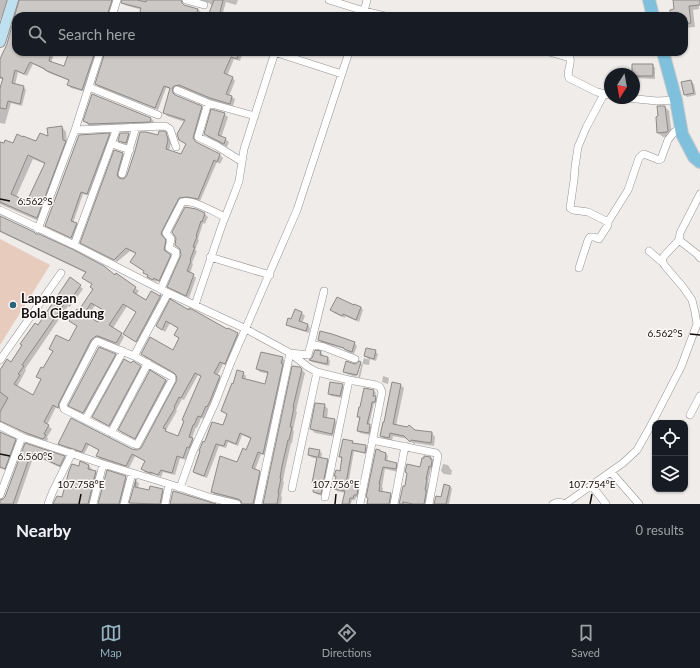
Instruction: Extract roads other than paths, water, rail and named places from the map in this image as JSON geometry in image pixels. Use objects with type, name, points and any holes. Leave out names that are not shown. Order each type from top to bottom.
[{"type":"main road","points":[[649,0],[652,12]]},
{"type":"main road","points":[[664,56],[676,100],[682,134],[694,157],[700,162]]},
{"type":"street","points":[[0,42],[2,30],[13,0]]},
{"type":"street","points":[[113,12],[117,0]]},
{"type":"street","points":[[186,0],[204,6]]},
{"type":"street","points":[[328,0],[358,12]]},
{"type":"street","points":[[364,12],[367,0]]},
{"type":"street","points":[[38,229],[75,130],[99,56]]},
{"type":"street","points":[[195,305],[210,258],[239,181],[244,149],[273,56]]},
{"type":"street","points":[[286,56],[342,74]]},
{"type":"street","points":[[180,488],[193,451],[216,403],[231,362],[297,210],[349,56]]},
{"type":"street","points":[[564,56],[570,58],[571,61],[567,75],[569,78],[604,94]]},
{"type":"street","points":[[89,87],[158,115]]},
{"type":"street","points":[[177,90],[208,103],[255,116]]},
{"type":"street","points":[[640,99],[657,101],[676,100]]},
{"type":"street","points":[[604,100],[586,128],[578,147],[570,208],[573,210],[588,212],[608,222]]},
{"type":"street","points":[[208,103],[198,137],[242,161]]},
{"type":"street","points":[[75,130],[162,125],[170,129],[176,147]]},
{"type":"street","points":[[122,174],[136,127]]},
{"type":"street","points":[[74,245],[117,128]]},
{"type":"street","points":[[579,268],[588,240],[590,237],[599,239],[628,190],[639,158],[644,154],[659,160],[661,159],[668,140],[674,132],[682,129]]},
{"type":"street","points":[[112,144],[130,150]]},
{"type":"street","points":[[662,262],[664,256],[679,240],[680,233],[700,194]]},
{"type":"street","points":[[160,289],[176,256],[176,252],[169,248],[170,239],[166,234],[182,202],[187,201],[194,203],[225,217]]},
{"type":"street","points":[[0,210],[74,245],[168,293],[246,329],[290,352],[308,367],[317,372],[376,385],[380,388],[382,392],[360,504]]},
{"type":"street","points":[[679,240],[700,258]]},
{"type":"street","points":[[553,504],[560,502],[565,504],[623,463],[637,450],[681,367],[698,324],[692,300],[662,262],[649,251]]},
{"type":"street","points":[[210,258],[270,275]]},
{"type":"street","points":[[0,360],[61,273]]},
{"type":"street","points":[[290,352],[308,354],[324,292]]},
{"type":"street","points":[[134,356],[168,293]]},
{"type":"street","points":[[96,342],[123,351],[172,377],[139,443],[136,445],[64,409],[63,406],[96,342]]},
{"type":"street","points":[[311,344],[324,347],[355,359]]},
{"type":"street","points":[[86,420],[123,351]]},
{"type":"street","points":[[258,504],[290,352]]},
{"type":"street","points":[[111,433],[148,363]]},
{"type":"street","points":[[292,488],[317,372]]},
{"type":"street","points":[[325,497],[349,380]]},
{"type":"street","points":[[690,415],[700,396]]},
{"type":"street","points":[[0,426],[22,437],[103,464],[170,484],[211,501],[237,504]]},
{"type":"street","points":[[0,495],[22,437]]},
{"type":"street","points":[[372,440],[436,453],[438,456],[429,504]]},
{"type":"street","points":[[394,504],[406,446]]},
{"type":"street","points":[[48,504],[72,453]]},
{"type":"street","points":[[93,504],[103,464]]},
{"type":"street","points":[[611,472],[639,504]]},
{"type":"street","points":[[124,504],[132,473]]},
{"type":"street","points":[[165,504],[170,484]]},
{"type":"street","points":[[592,486],[606,504]]},
{"type":"place","name":"Lapangan Bola Cigadung","points":[[13,305]]}]
